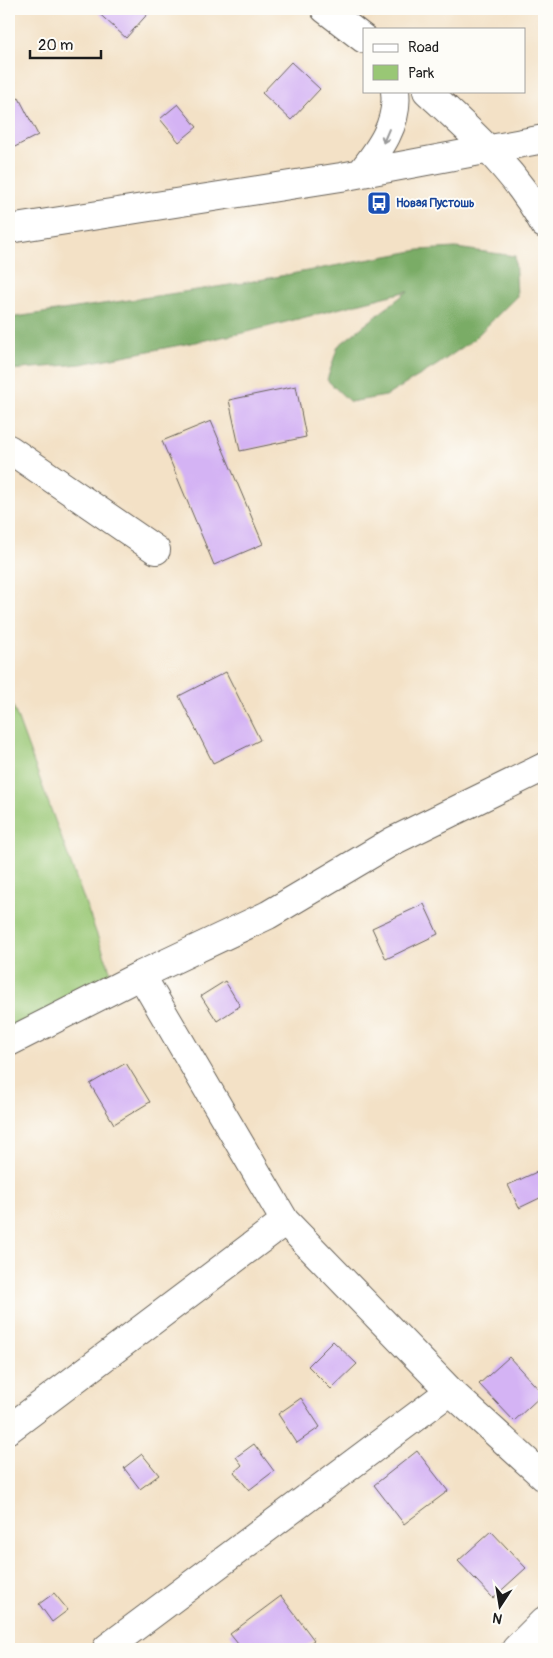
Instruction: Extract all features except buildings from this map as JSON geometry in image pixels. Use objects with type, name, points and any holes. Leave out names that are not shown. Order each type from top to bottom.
[{"type":"street","points":[[324,9],[363,38]]},
{"type":"street","points":[[360,173],[386,140],[392,120],[395,92]]},
{"type":"street","points":[[428,92],[490,150],[533,202],[544,224]]},
{"type":"street","points":[[9,229],[360,173],[544,139]]},
{"type":"street","points":[[9,449],[156,550]]},
{"type":"street","points":[[9,1042],[141,975],[268,915],[393,841],[544,767]]},
{"type":"street","points":[[141,975],[286,1221],[450,1391],[544,1478]]},
{"type":"street","points":[[9,1429],[286,1221]]},
{"type":"street","points":[[107,1648],[450,1391]]},
{"type":"street","points":[[516,1649],[544,1621]]},
{"type":"green space","points":[[456,248],[515,256],[517,296],[473,340],[437,365],[386,396],[350,402],[327,380],[338,346],[408,291],[243,333],[81,364],[9,370],[9,318],[243,283],[419,250]]},
{"type":"green space","points":[[9,695],[115,984],[9,1032]]},
{"type":"place","name":"Новая Пустошь","points":[[379,203]]}]
